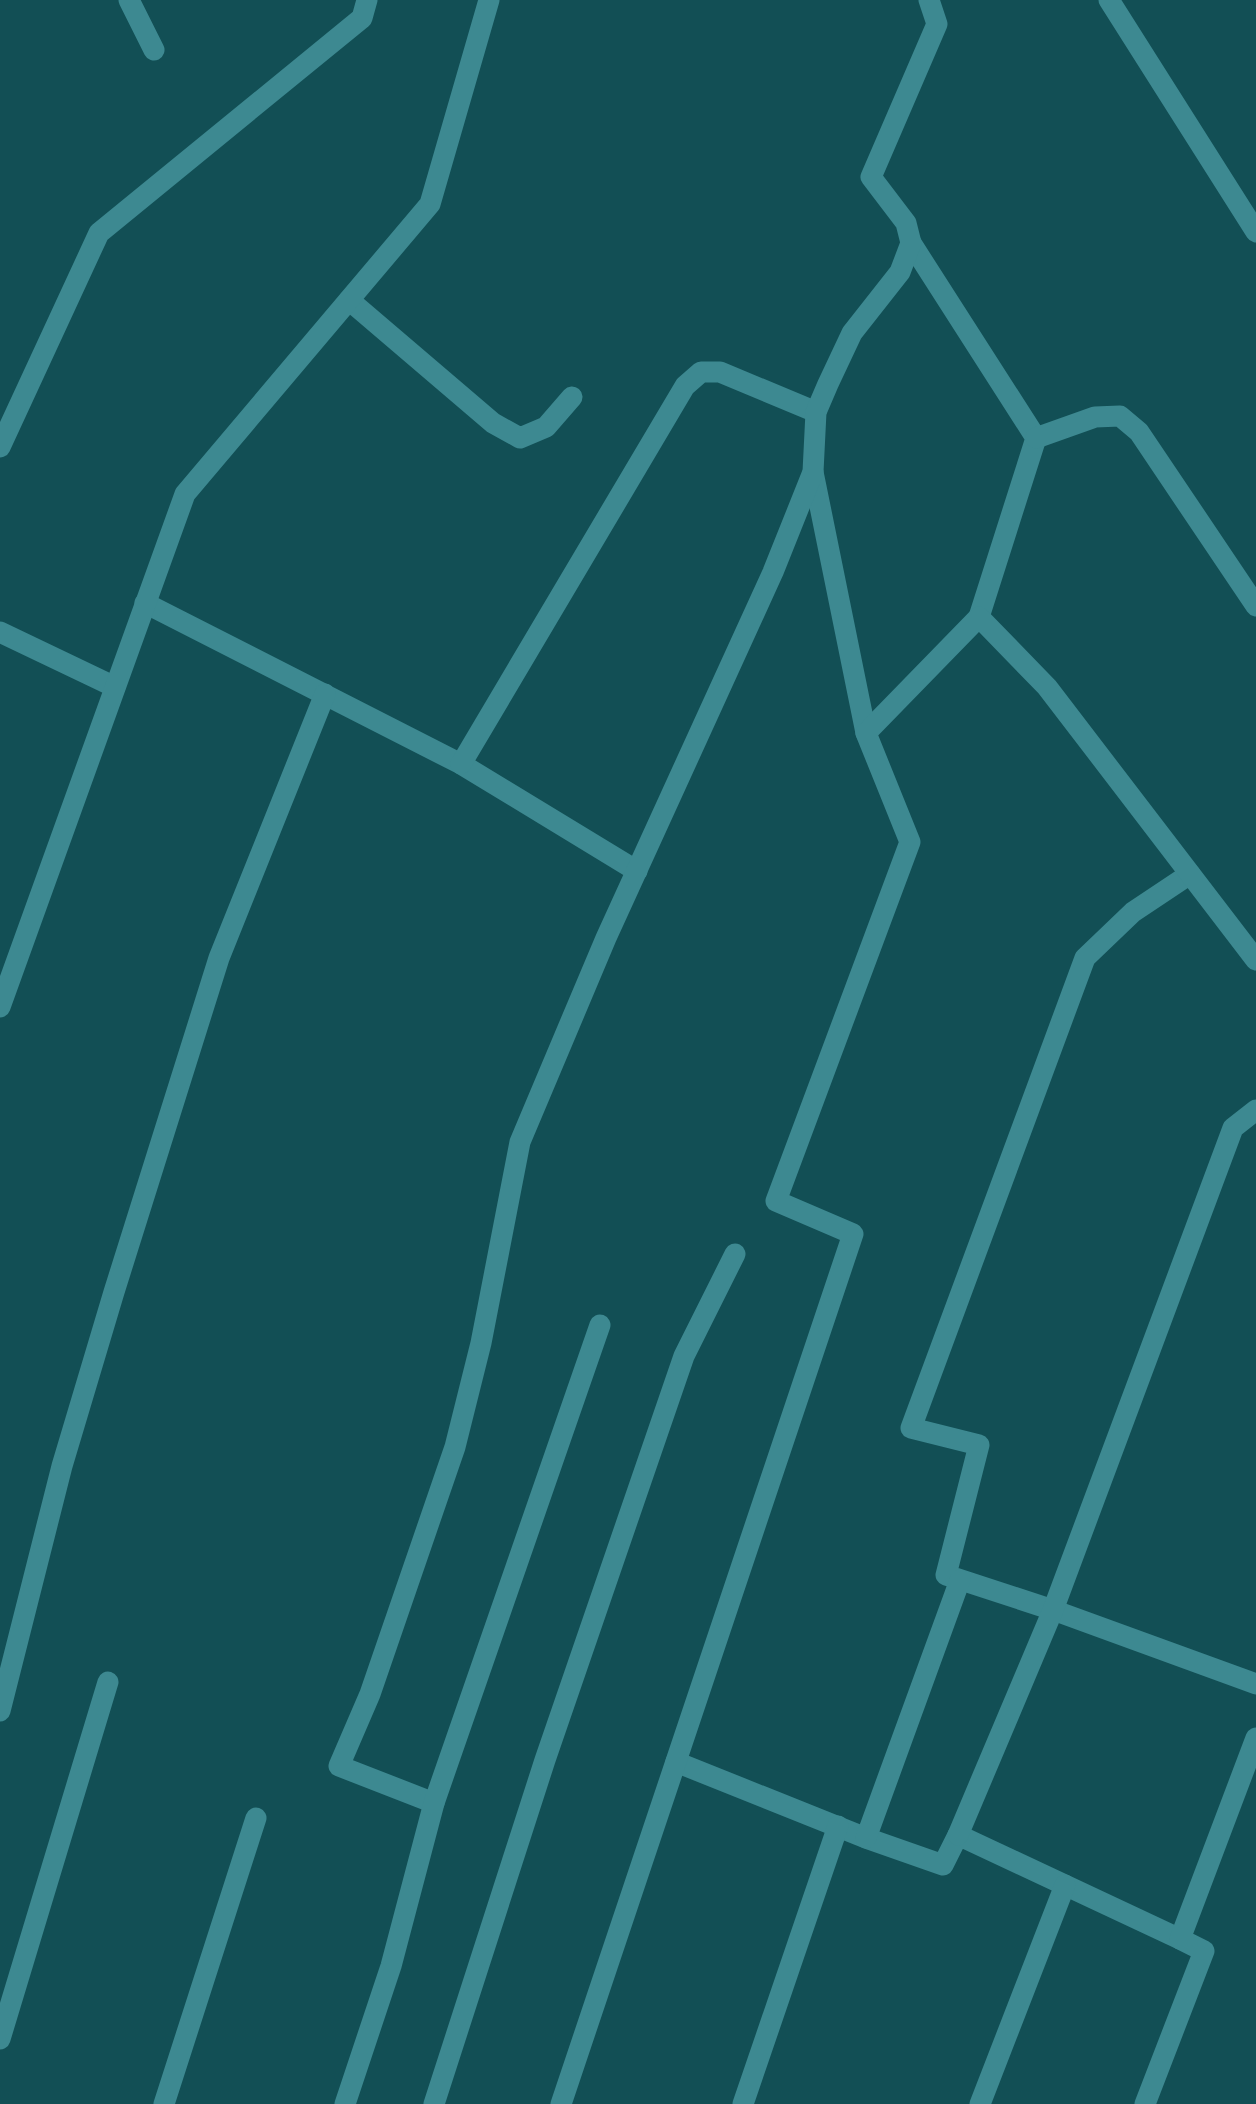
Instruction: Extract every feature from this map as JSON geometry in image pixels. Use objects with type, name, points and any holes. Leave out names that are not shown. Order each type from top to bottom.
[{"type":"street","points":[[129,0],[154,50]]},
{"type":"street","points":[[0,447],[99,233],[362,18],[367,0]]},
{"type":"street","points":[[0,1007],[185,494],[430,204],[489,0]]},
{"type":"street","points":[[929,0],[937,23],[871,177],[906,223],[911,243],[1036,438]]},
{"type":"street","points":[[1108,0],[1256,232]]},
{"type":"street","points":[[561,2104],[853,1234],[776,1201],[910,842],[866,733],[813,472],[816,412],[852,333],[900,272],[911,243]]},
{"type":"street","points":[[349,300],[493,423],[520,438],[546,427],[572,397]]},
{"type":"street","points":[[461,764],[685,386],[701,372],[720,372],[816,412]]},
{"type":"street","points":[[1036,438],[1094,417],[1120,416],[1139,432],[1256,606]]},
{"type":"street","points":[[866,733],[979,617],[1036,438]]},
{"type":"street","points":[[434,1803],[339,1766],[370,1694],[455,1447],[481,1343],[520,1142],[637,871],[773,572],[813,472]]},
{"type":"street","points":[[145,603],[461,764],[637,871]]},
{"type":"street","points":[[979,617],[1047,687],[1256,960]]},
{"type":"street","points":[[3,639],[115,687]]},
{"type":"street","points":[[0,1711],[62,1466],[219,958],[325,694]]},
{"type":"street","points":[[1190,874],[1133,912],[1086,958],[911,1428],[979,1445],[946,1575],[1053,1610],[1256,1684]]},
{"type":"street","points":[[676,1762],[866,1838],[943,1865],[1053,1610],[1233,1128],[1256,1110]]},
{"type":"street","points":[[434,2104],[545,1760],[684,1356],[734,1254]]},
{"type":"street","points":[[345,2104],[391,1966],[434,1803],[600,1325]]},
{"type":"street","points":[[866,1838],[960,1580]]},
{"type":"street","points":[[0,2039],[108,1682]]},
{"type":"street","points":[[1180,1939],[1256,1738]]},
{"type":"street","points":[[164,2104],[256,1818]]},
{"type":"street","points":[[743,2104],[838,1826]]},
{"type":"street","points":[[958,1835],[1204,1951],[1145,2104]]},
{"type":"street","points":[[980,2104],[1065,1885]]}]
